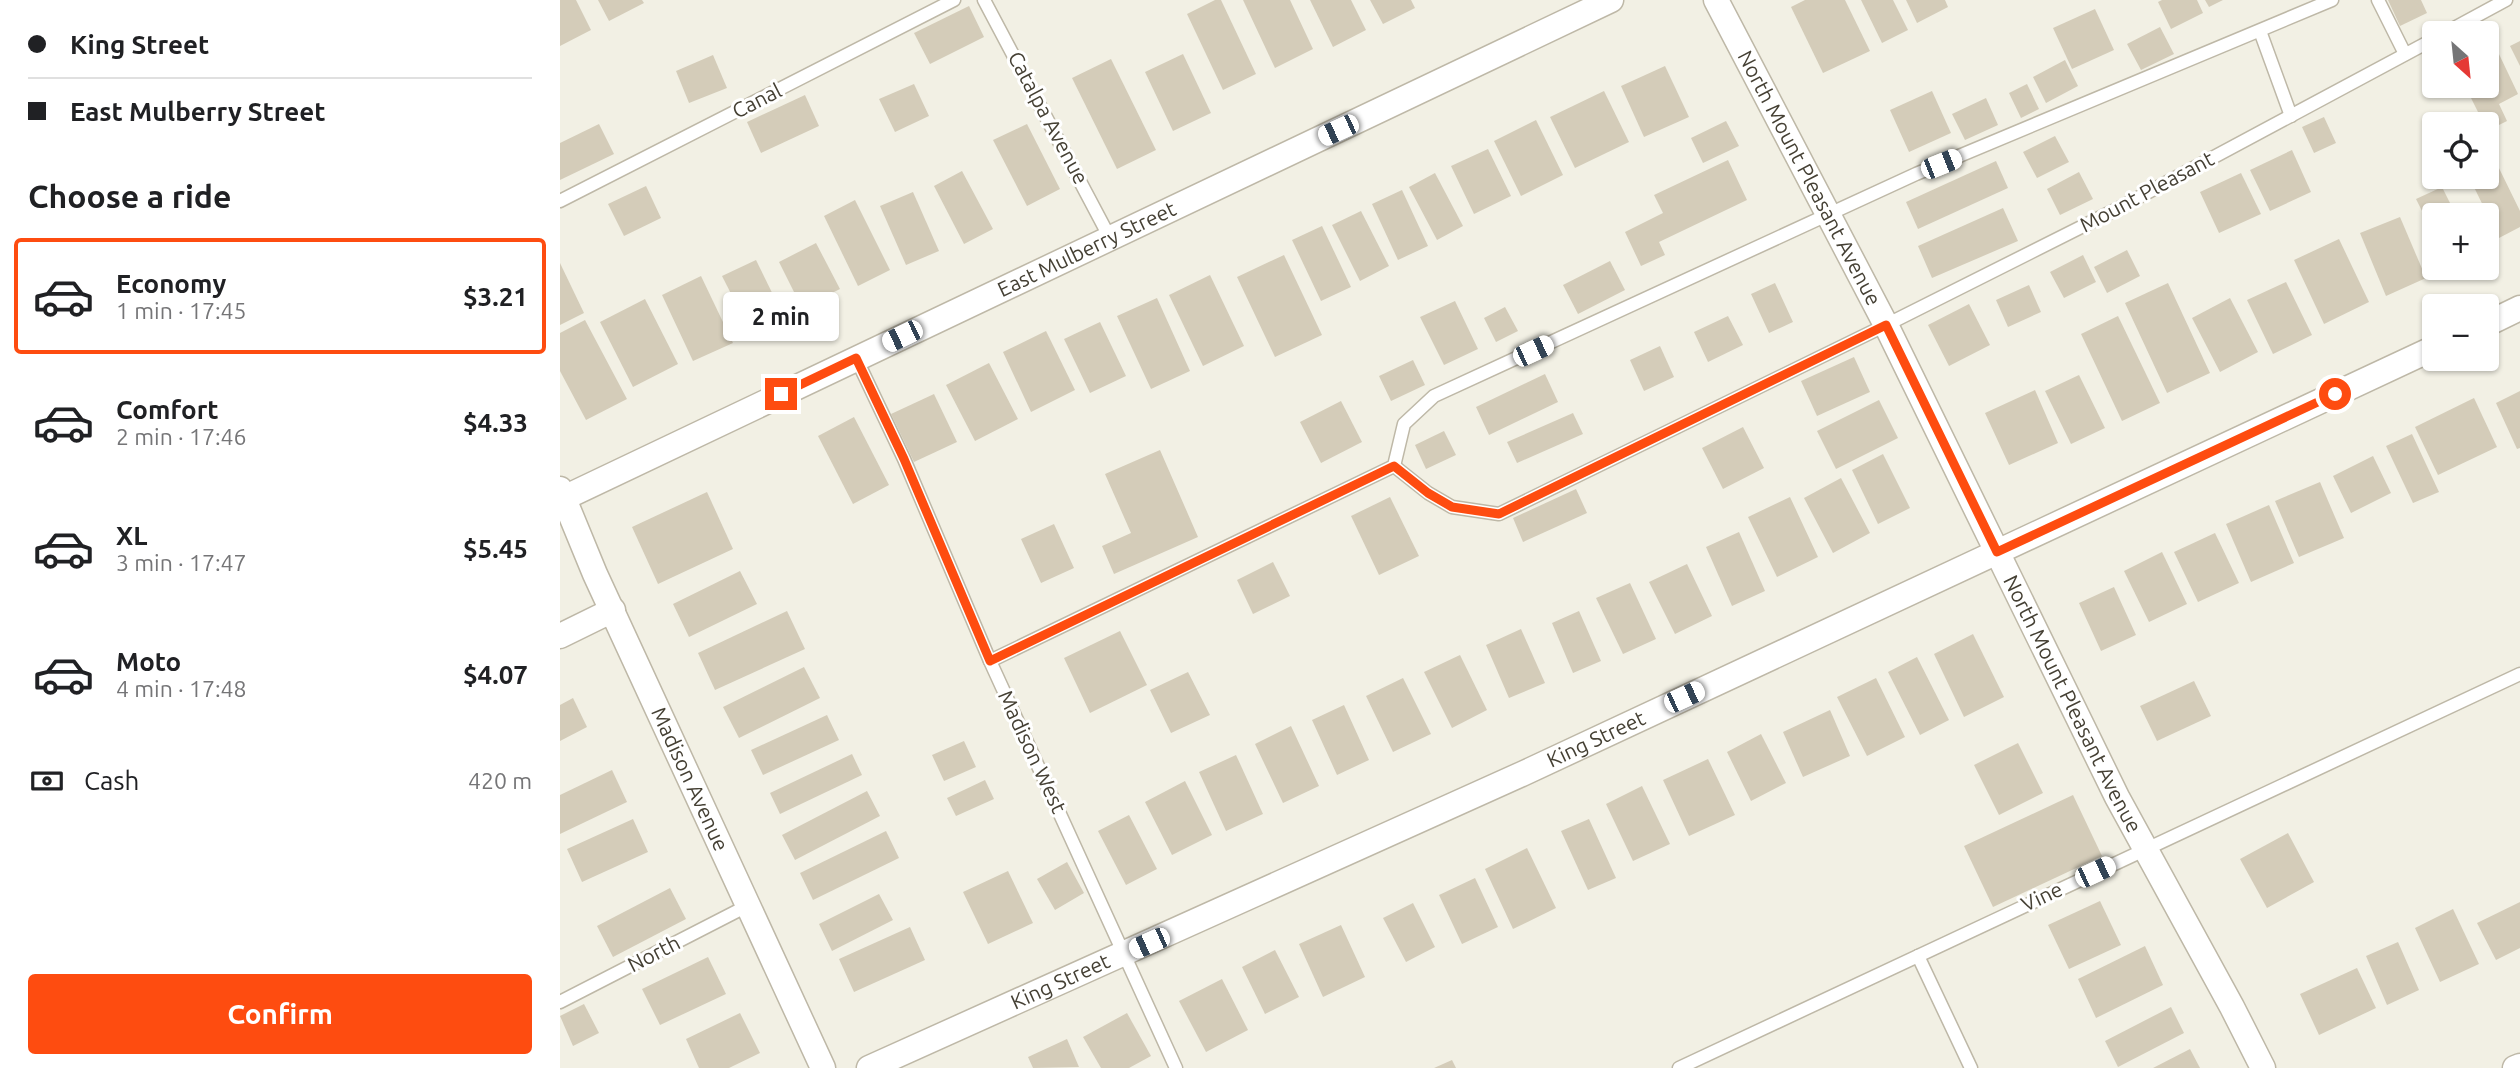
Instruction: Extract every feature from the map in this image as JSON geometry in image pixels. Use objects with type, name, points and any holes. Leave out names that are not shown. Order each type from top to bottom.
[{"type":"street","name":"East Mulberry Street","points":[[562,494],[856,358],[1611,0]]},
{"type":"street","name":"North Mount Pleasant Avenue","points":[[1716,0],[1886,325],[2117,797],[2263,1068]]},
{"type":"street","points":[[2499,318],[2520,308]]},
{"type":"street","name":"King Street","points":[[869,1068],[1522,774],[2422,354]]},
{"type":"street","name":"Madison Avenue","points":[[562,494],[747,906],[823,1068]]},
{"type":"street","points":[[560,636],[613,610]]},
{"type":"street","points":[[2515,1068],[2520,1066]]},
{"type":"lane","name":"Canal","points":[[560,201],[954,0]]},
{"type":"lane","name":"Catalpa Avenue","points":[[984,0],[1110,238]]},
{"type":"lane","points":[[990,661],[1394,466],[1404,424],[1434,396],[1916,174],[2332,0]]},
{"type":"lane","points":[[2378,0],[2405,54],[2422,45]]},
{"type":"lane","points":[[2467,21],[2506,0]]},
{"type":"lane","points":[[2260,31],[2291,116]]},
{"type":"lane","name":"Mount Pleasant","points":[[1394,466],[1428,493],[1452,507],[1499,514],[2115,210],[2405,54]]},
{"type":"lane","name":"Madison West","points":[[856,358],[904,459],[990,661],[1176,1068]]},
{"type":"lane","name":"Vine","points":[[1679,1068],[2520,674]]},
{"type":"lane","name":"North","points":[[560,1002],[747,906]]},
{"type":"lane","points":[[1919,956],[1971,1068]]},
{"type":"building","points":[[560,0],[576,0],[591,30],[560,46]]},
{"type":"building","points":[[598,0],[642,0],[644,3],[609,21]]},
{"type":"building","points":[[1215,0],[1221,0],[1256,74],[1223,90],[1187,14]]},
{"type":"building","points":[[1243,0],[1290,0],[1313,49],[1275,68]]},
{"type":"building","points":[[1310,0],[1351,0],[1366,30],[1333,47]]},
{"type":"building","points":[[1370,0],[1411,0],[1415,8],[1383,24]]},
{"type":"building","points":[[1805,0],[1845,0],[1870,51],[1823,73],[1791,7]]},
{"type":"building","points":[[1861,0],[1893,0],[1908,30],[1882,43]]},
{"type":"building","points":[[1906,0],[1945,0],[1948,7],[1917,23]]},
{"type":"building","points":[[2197,0],[2203,13],[2171,29],[2158,2]]},
{"type":"building","points":[[2205,0],[2223,0],[2209,7]]},
{"type":"building","points":[[2388,0],[2421,0],[2427,13],[2400,26]]},
{"type":"building","points":[[969,6],[984,37],[930,64],[914,33]]},
{"type":"building","points":[[2095,9],[2114,50],[2072,69],[2053,28]]},
{"type":"building","points":[[2160,27],[2174,54],[2141,70],[2127,44]]},
{"type":"building","points":[[2520,41],[2520,66],[2510,46]]},
{"type":"building","points":[[1183,54],[1211,113],[1173,131],[1145,72]]},
{"type":"building","points":[[2499,54],[2518,94],[2499,104],[2507,121],[2499,125],[2499,112],[2478,112],[2471,98],[2499,98]]},
{"type":"building","points":[[713,55],[727,88],[689,103],[676,71]]},
{"type":"building","points":[[1111,59],[1156,150],[1117,169],[1072,78]]},
{"type":"building","points":[[2065,60],[2078,86],[2046,103],[2033,77]]},
{"type":"building","points":[[1665,66],[1689,117],[1644,137],[1621,86]]},
{"type":"building","points":[[914,84],[929,116],[895,132],[879,99]]},
{"type":"building","points":[[2027,84],[2039,109],[2021,118],[2009,93]]},
{"type":"building","points":[[1604,91],[1629,142],[1575,168],[1550,117]]},
{"type":"building","points":[[1932,91],[1951,133],[1909,152],[1890,110]]},
{"type":"building","points":[[805,95],[819,126],[761,153],[747,122]]},
{"type":"building","points":[[1986,98],[1998,125],[1965,140],[1952,114]]},
{"type":"building","points":[[2324,117],[2336,143],[2314,153],[2302,127]]},
{"type":"building","points":[[1536,120],[1563,175],[1521,196],[1494,141]]},
{"type":"building","points":[[1726,121],[1739,146],[1703,163],[1691,138]]},
{"type":"building","points":[[599,124],[614,154],[560,180],[560,143]]},
{"type":"building","points":[[1027,124],[1060,189],[1027,206],[993,140]]},
{"type":"building","points":[[2055,136],[2069,162],[2037,178],[2023,152]]},
{"type":"building","points":[[1488,149],[1511,196],[1474,214],[1451,166]]},
{"type":"building","points":[[2292,150],[2311,192],[2270,211],[2250,170]]},
{"type":"building","points":[[1728,160],[1747,200],[1659,242],[1665,255],[1641,266],[1625,232],[1663,213],[1654,195]]},
{"type":"building","points":[[1996,161],[2008,188],[1918,229],[1906,202]]},
{"type":"building","points":[[2499,168],[2520,211],[2520,227],[2499,238],[2499,203],[2482,203],[2475,189],[2499,189]]},
{"type":"building","points":[[962,171],[993,229],[964,244],[934,186]]},
{"type":"building","points":[[2079,172],[2093,199],[2060,215],[2047,189]]},
{"type":"building","points":[[1435,173],[1463,226],[1437,240],[1409,187]]},
{"type":"building","points":[[2241,173],[2261,214],[2219,233],[2200,192]]},
{"type":"building","points":[[646,186],[661,218],[624,236],[608,204]]},
{"type":"building","points":[[2443,189],[2450,203],[2422,203],[2422,211],[2416,199]]},
{"type":"building","points":[[1402,190],[1428,246],[1398,260],[1372,204]]},
{"type":"building","points":[[913,192],[939,251],[906,265],[880,206]]},
{"type":"building","points":[[855,200],[890,270],[858,286],[824,216]]},
{"type":"building","points":[[2003,208],[2018,241],[1932,278],[1918,246]]},
{"type":"building","points":[[1361,211],[1389,266],[1360,281],[1332,225]]},
{"type":"building","points":[[2400,217],[2422,269],[2422,280],[2386,296],[2360,233]]},
{"type":"building","points":[[1322,226],[1351,287],[1321,301],[1292,240]]},
{"type":"building","points":[[2339,239],[2369,302],[2324,324],[2294,260]]},
{"type":"building","points":[[816,243],[840,289],[802,308],[779,262]]},
{"type":"building","points":[[2127,250],[2140,276],[2107,293],[2094,267]]},
{"type":"building","points":[[1284,255],[1322,335],[1275,357],[1237,277]]},
{"type":"building","points":[[2083,255],[2096,282],[2064,298],[2050,272]]},
{"type":"building","points":[[756,260],[782,313],[749,329],[722,276]]},
{"type":"building","points":[[1610,261],[1625,290],[1578,314],[1563,285]]},
{"type":"building","points":[[560,263],[584,313],[560,325]]},
{"type":"building","points":[[1210,275],[1244,346],[1203,366],[1169,295]]},
{"type":"building","points":[[701,276],[733,343],[693,361],[662,295]]},
{"type":"building","points":[[2286,282],[2312,335],[2273,354],[2247,300]]},
{"type":"building","points":[[1775,283],[1793,322],[1769,333],[1751,294]]},
{"type":"building","points":[[2168,283],[2210,373],[2167,393],[2125,303]]},
{"type":"building","points":[[2029,285],[2041,312],[2008,327],[1996,300]]},
{"type":"building","points":[[1157,298],[1190,371],[1151,389],[1117,316]]},
{"type":"building","points":[[2230,298],[2258,352],[2220,372],[2192,318]]},
{"type":"building","points":[[645,299],[678,364],[633,387],[600,322]]},
{"type":"building","points":[[1455,301],[1478,349],[1444,365],[1420,317]]},
{"type":"building","points":[[1969,304],[1990,345],[1949,366],[1928,325]]},
{"type":"building","points":[[1505,307],[1518,331],[1496,342],[1484,318]]},
{"type":"building","points":[[1728,316],[1743,345],[1708,362],[1694,332]]},
{"type":"building","points":[[2118,316],[2160,403],[2122,421],[2081,334]]},
{"type":"building","points":[[585,320],[627,399],[586,420],[560,371],[560,333]]},
{"type":"building","points":[[1100,322],[1126,376],[1090,393],[1064,339]]},
{"type":"building","points":[[1046,331],[1075,390],[1031,412],[1003,352]]},
{"type":"building","points":[[1660,346],[1674,377],[1644,391],[1630,360]]},
{"type":"building","points":[[1854,357],[1870,392],[1817,416],[1801,381]]},
{"type":"building","points":[[1413,360],[1425,385],[1391,401],[1379,376]]},
{"type":"building","points":[[989,363],[1018,419],[975,441],[946,385]]},
{"type":"building","points":[[1545,374],[1558,402],[1489,435],[1476,407]]},
{"type":"building","points":[[2079,375],[2105,428],[2071,444],[2045,391]]},
{"type":"building","points":[[2035,390],[2058,443],[2009,465],[1985,413]]},
{"type":"building","points":[[2520,391],[2520,448],[2517,449],[2496,403]]},
{"type":"building","points":[[934,394],[957,442],[914,462],[891,414]]},
{"type":"building","points":[[2474,398],[2497,447],[2438,475],[2415,427]]},
{"type":"building","points":[[1879,400],[1898,438],[1836,469],[1817,431]]},
{"type":"building","points":[[1341,401],[1362,442],[1321,463],[1300,422]]},
{"type":"building","points":[[1573,413],[1583,434],[1517,463],[1507,442]]},
{"type":"building","points":[[854,417],[889,485],[853,504],[818,436]]},
{"type":"building","points":[[1743,427],[1764,468],[1723,489],[1702,448]]},
{"type":"building","points":[[1444,431],[1456,455],[1426,469],[1415,445]]},
{"type":"building","points":[[2412,434],[2439,492],[2413,503],[2386,446]]},
{"type":"building","points":[[1160,450],[1198,537],[1114,574],[1102,546],[1131,533],[1105,474]]},
{"type":"building","points":[[1883,454],[1910,508],[1878,524],[1852,470]]},
{"type":"building","points":[[2373,456],[2391,493],[2351,513],[2333,476]]},
{"type":"building","points":[[1841,478],[1870,533],[1833,553],[1804,498]]},
{"type":"building","points":[[2320,482],[2344,538],[2299,557],[2275,501]]},
{"type":"building","points":[[1576,489],[1587,513],[1523,542],[1513,518]]},
{"type":"building","points":[[707,492],[733,549],[658,584],[632,527]]},
{"type":"building","points":[[1390,497],[1419,556],[1379,575],[1351,516]]},
{"type":"building","points":[[1790,497],[1818,557],[1777,577],[1748,517]]},
{"type":"building","points":[[2269,505],[2294,563],[2251,582],[2226,524]]},
{"type":"building","points":[[1054,524],[1074,568],[1041,583],[1021,539]]},
{"type":"building","points":[[1739,532],[1765,591],[1732,606],[1706,547]]},
{"type":"building","points":[[2215,533],[2239,583],[2198,602],[2174,552]]},
{"type":"building","points":[[2162,552],[2187,604],[2149,622],[2124,571]]},
{"type":"building","points":[[1273,562],[1290,596],[1253,614],[1237,580]]},
{"type":"building","points":[[1687,564],[1712,616],[1675,634],[1649,582]]},
{"type":"building","points":[[740,571],[757,604],[689,637],[673,604]]},
{"type":"building","points":[[1630,583],[1656,639],[1623,654],[1596,598]]},
{"type":"building","points":[[2114,587],[2136,635],[2101,651],[2079,603]]},
{"type":"building","points":[[787,611],[805,649],[715,690],[698,653]]},
{"type":"building","points":[[1579,611],[1601,661],[1573,673],[1552,623]]},
{"type":"building","points":[[1521,629],[1545,683],[1509,698],[1486,645]]},
{"type":"building","points":[[1120,631],[1147,685],[1090,713],[1064,658]]},
{"type":"building","points":[[1973,634],[2004,697],[1964,717],[1934,654]]},
{"type":"building","points":[[1460,655],[1487,710],[1452,728],[1424,672]]},
{"type":"building","points":[[1917,657],[1949,720],[1920,735],[1888,672]]},
{"type":"building","points":[[804,667],[820,698],[739,738],[723,707]]},
{"type":"building","points":[[1188,672],[1210,715],[1171,733],[1150,690]]},
{"type":"building","points":[[1403,678],[1431,734],[1393,752],[1366,696]]},
{"type":"building","points":[[1876,678],[1905,737],[1867,756],[1837,697]]},
{"type":"building","points":[[2194,681],[2211,716],[2157,741],[2140,706]]},
{"type":"building","points":[[573,698],[587,727],[560,741],[560,705]]},
{"type":"building","points":[[1344,705],[1369,760],[1337,775],[1312,720]]},
{"type":"building","points":[[1830,710],[1850,756],[1803,777],[1783,732]]},
{"type":"building","points":[[827,715],[839,740],[763,775],[751,750]]},
{"type":"building","points":[[1291,726],[1319,786],[1283,803],[1255,744]]},
{"type":"building","points":[[1761,734],[1786,783],[1751,801],[1727,752]]},
{"type":"building","points":[[964,741],[976,767],[944,781],[932,755]]},
{"type":"building","points":[[2018,743],[2043,793],[1999,815],[1974,765]]},
{"type":"building","points":[[852,754],[862,775],[780,814],[770,793]]},
{"type":"building","points":[[1236,755],[1263,814],[1226,831],[1199,772]]},
{"type":"building","points":[[1708,759],[1735,815],[1689,836],[1663,780]]},
{"type":"building","points":[[612,770],[627,802],[560,834],[560,795]]},
{"type":"building","points":[[985,780],[994,799],[956,816],[947,798]]},
{"type":"building","points":[[1185,781],[1212,835],[1172,855],[1145,802]]},
{"type":"building","points":[[1642,786],[1670,844],[1633,861],[1606,804]]},
{"type":"building","points":[[867,791],[880,816],[795,860],[782,835]]},
{"type":"building","points":[[2073,795],[2102,856],[1993,907],[1964,846]]},
{"type":"building","points":[[1129,815],[1157,869],[1126,885],[1098,831]]},
{"type":"building","points":[[633,819],[648,852],[582,882],[567,849]]},
{"type":"building","points":[[1589,819],[1616,878],[1588,890],[1561,831]]},
{"type":"building","points":[[886,831],[899,858],[813,900],[800,873]]},
{"type":"building","points":[[2288,833],[2314,882],[2267,908],[2240,859]]},
{"type":"building","points":[[1527,848],[1556,908],[1513,929],[1485,869]]},
{"type":"building","points":[[1067,862],[1084,893],[1055,910],[1037,879]]},
{"type":"building","points":[[1008,871],[1033,923],[988,944],[963,892]]},
{"type":"building","points":[[1475,878],[1498,927],[1462,944],[1439,895]]},
{"type":"building","points":[[670,888],[686,919],[613,957],[597,926]]},
{"type":"building","points":[[879,894],[893,920],[832,951],[819,924]]},
{"type":"building","points":[[2100,901],[2121,945],[2069,969],[2048,925]]},
{"type":"building","points":[[2520,902],[2520,948],[2496,960],[2477,923]]},
{"type":"building","points":[[1413,903],[1435,947],[1406,962],[1383,918]]},
{"type":"building","points":[[2453,909],[2479,964],[2440,982],[2415,928]]},
{"type":"building","points":[[1341,925],[1365,977],[1323,997],[1299,944]]},
{"type":"building","points":[[910,927],[925,960],[854,992],[839,959]]},
{"type":"building","points":[[2398,942],[2419,990],[2387,1005],[2366,956]]},
{"type":"building","points":[[2145,946],[2163,985],[2096,1018],[2078,979]]},
{"type":"building","points":[[1275,950],[1299,997],[1265,1014],[1242,967]]},
{"type":"building","points":[[708,957],[726,994],[660,1025],[642,989]]},
{"type":"building","points":[[2357,968],[2376,1008],[2319,1035],[2300,994]]},
{"type":"building","points":[[1222,979],[1248,1030],[1206,1052],[1179,1001]]},
{"type":"building","points":[[584,1004],[599,1033],[573,1046],[560,1016]]},
{"type":"building","points":[[2171,1007],[2184,1033],[2118,1067],[2105,1041]]},
{"type":"building","points":[[740,1013],[760,1053],[729,1068],[699,1068],[686,1039]]},
{"type":"building","points":[[1127,1013],[1151,1056],[1129,1068],[1101,1068],[1083,1037]]},
{"type":"building","points":[[1067,1039],[1079,1067],[1033,1068],[1028,1057]]},
{"type":"building","points":[[2190,1049],[2200,1068],[2153,1068]]},
{"type":"building","points":[[1452,1060],[1456,1068],[1434,1068]]},
{"type":"route","points":[[781,394],[856,358],[904,459],[990,661],[1394,466],[1428,493],[1452,507],[1499,514],[1886,325],[1997,552],[2335,394]]}]
